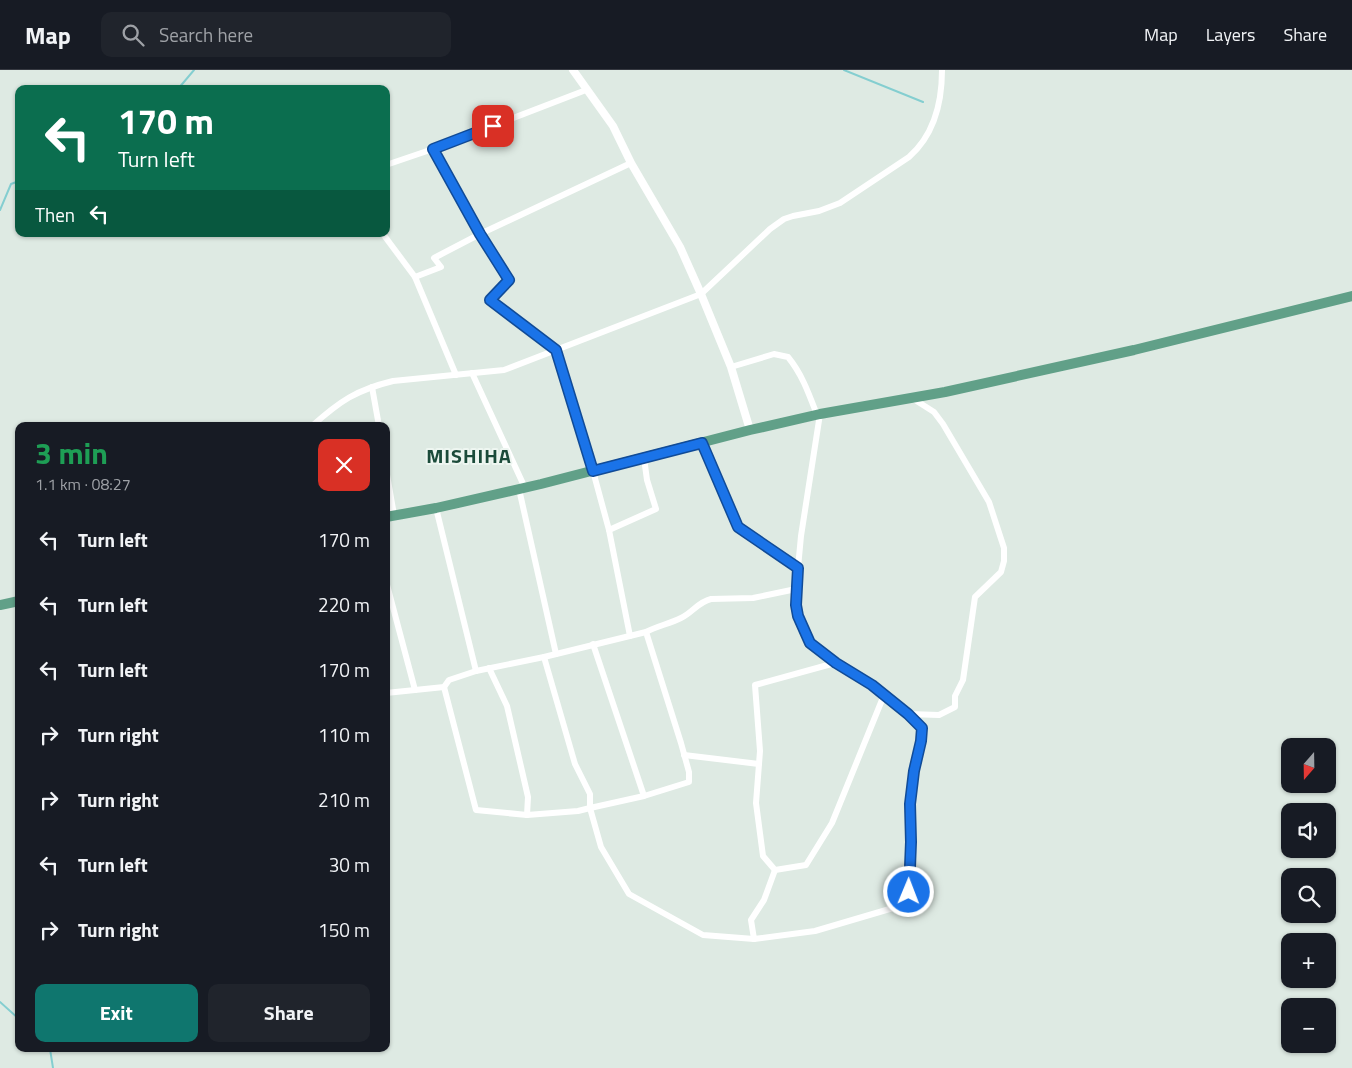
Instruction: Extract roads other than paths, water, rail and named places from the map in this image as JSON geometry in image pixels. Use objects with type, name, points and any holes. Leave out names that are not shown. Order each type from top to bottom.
[{"type":"main road","points":[[390,516],[436,508],[522,488],[819,414],[912,398],[1134,350],[1352,296]]},
{"type":"main road","points":[[0,605],[15,602]]},
{"type":"street","points":[[573,70],[613,126],[631,163],[680,247],[730,367],[750,430]]},
{"type":"street","points":[[317,422],[344,400],[372,387],[393,381],[504,370],[701,294],[770,229],[784,219],[819,211],[840,203],[918,149],[930,130],[940,100],[942,70]]},
{"type":"street","points":[[390,164],[586,90]]},
{"type":"street","points":[[433,149],[480,234],[509,280],[490,300],[556,350],[609,530],[630,636]]},
{"type":"street","points":[[415,277],[441,267],[434,258],[480,234],[631,163]]},
{"type":"street","points":[[385,237],[415,277],[456,375]]},
{"type":"street","points":[[544,657],[574,764],[590,794],[590,808],[601,847],[629,894],[703,935],[754,939],[815,931],[910,903],[910,804],[922,728],[872,685],[836,663],[810,643],[798,616],[796,589],[801,536],[819,414],[797,367],[788,357],[774,354],[730,367]]},
{"type":"street","points":[[472,373],[522,488],[556,654]]},
{"type":"street","points":[[372,387],[378,422]]},
{"type":"street","points":[[908,714],[939,715],[956,707],[955,696],[963,680],[975,597],[1001,572],[1004,561],[1004,548],[989,502],[934,412],[912,398]]},
{"type":"street","points":[[702,443],[738,527],[798,568]]},
{"type":"street","points":[[609,530],[656,509],[647,480],[644,458]]},
{"type":"street","points":[[436,508],[476,671]]},
{"type":"street","points":[[390,693],[444,687],[449,680],[476,671],[544,657],[646,632],[656,626],[682,618],[705,600],[753,598],[796,589]]},
{"type":"street","points":[[390,596],[415,690]]},
{"type":"street","points":[[444,687],[476,810],[527,815],[578,811],[644,796],[689,782],[689,772],[684,754],[646,632]]},
{"type":"street","points":[[593,644],[644,796]]},
{"type":"street","points":[[775,870],[764,856],[756,803],[760,751],[755,685],[836,663]]},
{"type":"street","points":[[489,668],[506,706],[528,797],[527,815]]},
{"type":"street","points":[[775,870],[806,865],[832,823],[884,695]]},
{"type":"street","points":[[684,754],[759,764]]},
{"type":"street","points":[[754,939],[751,920],[764,900],[775,870]]},
{"type":"waterway","points":[[181,85],[194,70]]},
{"type":"waterway","points":[[844,70],[923,102]]},
{"type":"waterway","points":[[0,210],[11,184],[15,182]]},
{"type":"waterway","points":[[0,1002],[15,1015]]},
{"type":"waterway","points":[[50,1052],[53,1068]]},
{"type":"district","name":"MISHIHA","points":[[469,455]]}]
